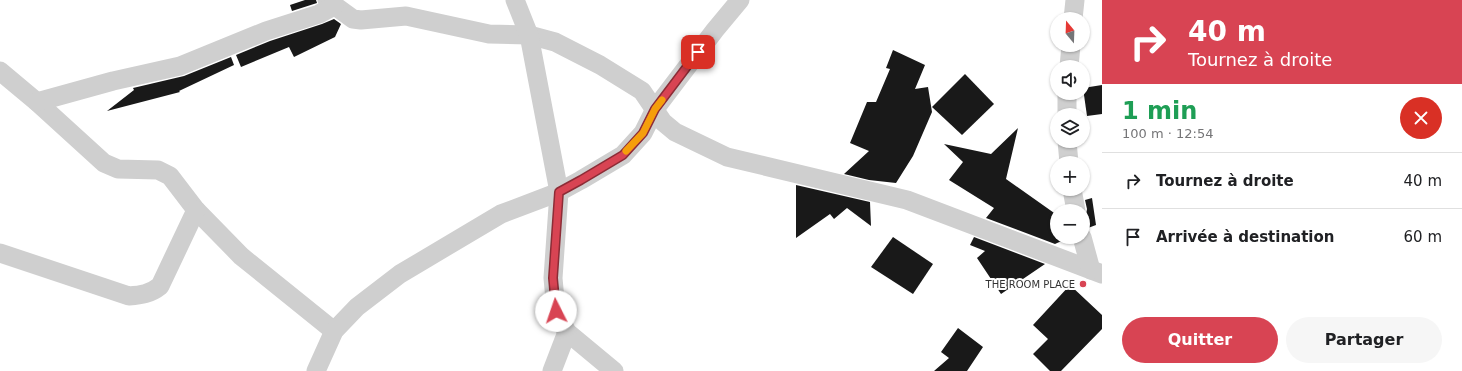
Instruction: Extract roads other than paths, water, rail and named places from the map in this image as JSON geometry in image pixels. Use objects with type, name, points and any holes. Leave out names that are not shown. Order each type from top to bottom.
[{"type":"street","points":[[515,0],[530,36],[559,192],[553,278],[556,311],[567,332],[614,371]]},
{"type":"street","points":[[316,371],[334,331],[356,307],[400,274],[501,214],[559,192],[623,155],[643,133],[655,109],[715,30],[740,0]]},
{"type":"street","points":[[1074,12],[1075,0]]},
{"type":"street","points":[[37,102],[113,81],[180,66],[266,31],[319,14],[331,3],[353,20],[406,16],[490,34],[530,36],[555,42],[600,65],[642,91],[663,122],[675,132],[727,157],[907,200],[1097,272]]},
{"type":"street","points":[[0,72],[37,102],[104,163],[118,169],[158,170],[170,176],[196,210],[241,256],[334,331]]},
{"type":"street","points":[[0,253],[129,296],[143,295],[154,291],[160,286],[196,210]]},
{"type":"street","points":[[1085,244],[1097,272]]},
{"type":"street","points":[[552,371],[567,332]]},
{"type":"place","name":"THE ROOM PLACE","points":[[1083,284]]}]
